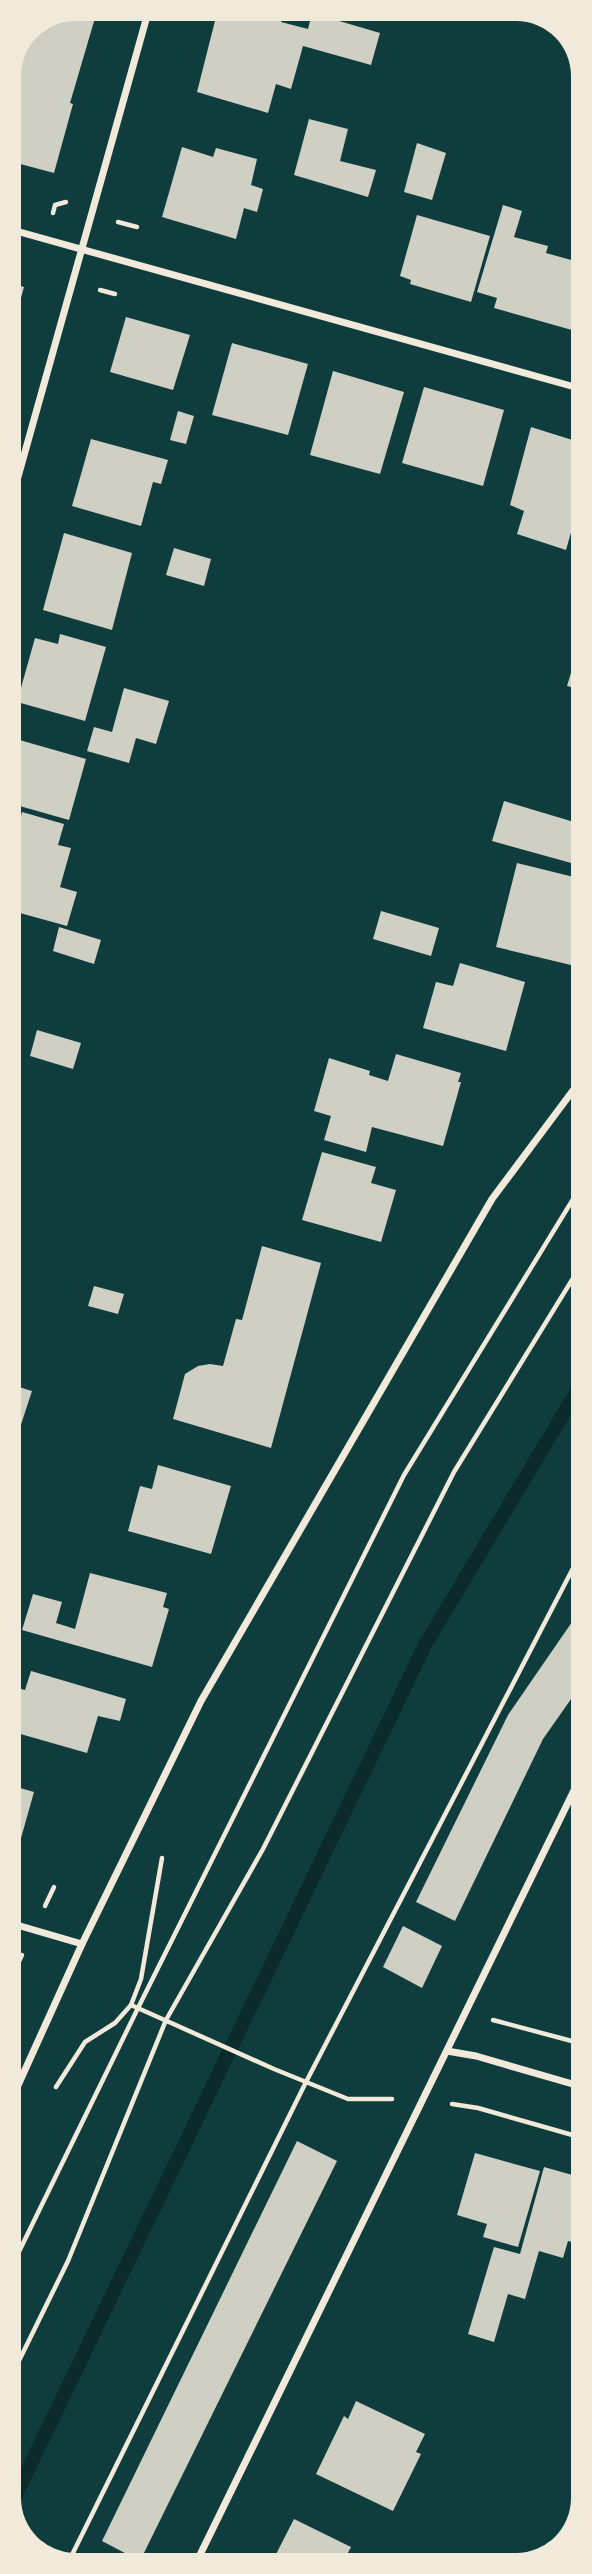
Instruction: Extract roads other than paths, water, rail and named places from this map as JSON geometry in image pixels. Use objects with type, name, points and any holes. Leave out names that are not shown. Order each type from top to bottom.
[{"type":"street","points":[[21,466],[146,21]]},
{"type":"street","points":[[21,232],[571,386]]},
{"type":"street","points":[[21,2079],[82,1944],[215,1677],[492,1199],[571,1093]]},
{"type":"street","points":[[200,2553],[571,1797]]},
{"type":"street","points":[[21,1926],[82,1944]]},
{"type":"street","points":[[447,2051],[476,2056],[571,2084]]},
{"type":"waterway","points":[[21,2484],[425,1645],[571,1401]]}]
